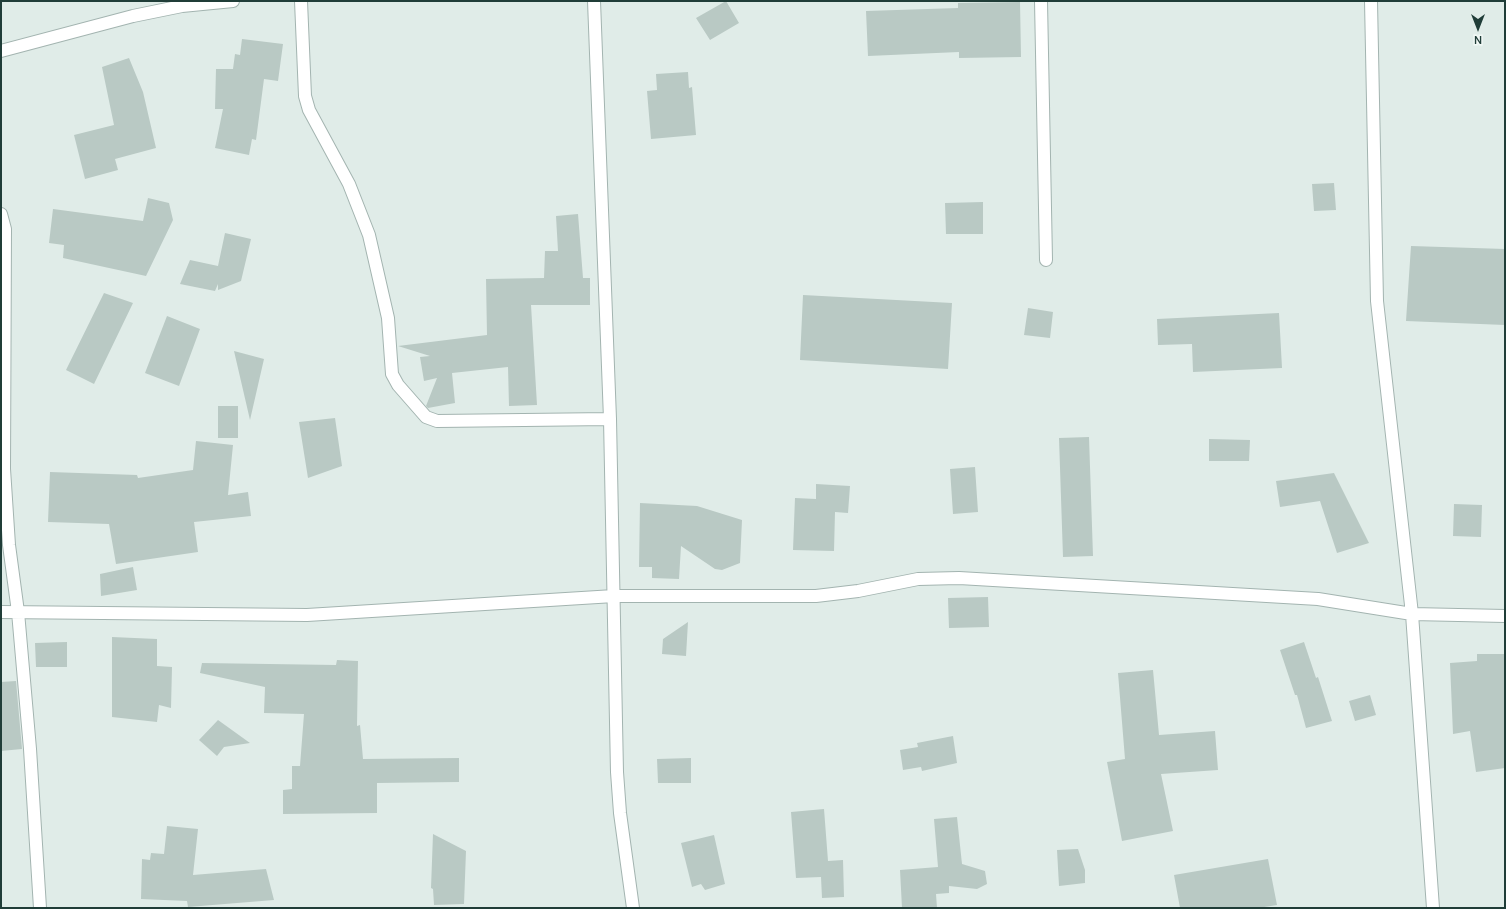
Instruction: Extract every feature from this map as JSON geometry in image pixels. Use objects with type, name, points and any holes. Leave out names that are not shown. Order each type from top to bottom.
[{"type":"street","points":[[1,51],[133,16],[182,6],[233,1]]},
{"type":"street","points":[[301,1],[304,96],[309,110],[349,184],[369,235],[388,318],[392,374],[398,385],[426,417],[437,421],[610,419]]},
{"type":"street","points":[[594,1],[610,419],[617,772],[620,813],[633,908]]},
{"type":"street","points":[[1041,1],[1046,260]]},
{"type":"street","points":[[1371,1],[1377,301],[1412,614],[1433,908]]},
{"type":"street","points":[[1,214],[4,229],[4,469],[9,545],[18,612],[31,764],[40,908]]},
{"type":"street","points":[[1,612],[308,615],[614,596],[816,596],[858,591],[918,579],[959,578],[1318,599],[1412,614],[1505,616]]},
{"type":"building","points":[[726,1],[739,23],[710,40],[696,18]]},
{"type":"building","points":[[1020,2],[1021,57],[959,58],[959,52],[868,56],[866,11],[958,8],[958,3]]},
{"type":"building","points":[[242,39],[283,44],[278,81],[264,79],[256,140],[252,139],[249,155],[215,148],[223,109],[215,109],[216,69],[233,69],[235,54],[240,55]]},
{"type":"building","points":[[129,58],[143,92],[156,148],[115,159],[118,170],[85,179],[74,135],[114,125],[102,67]]},
{"type":"building","points":[[688,72],[689,88],[692,87],[696,135],[651,139],[647,91],[657,90],[656,74]]},
{"type":"building","points":[[1334,183],[1336,210],[1314,211],[1312,184]]},
{"type":"building","points":[[148,198],[169,203],[173,220],[146,276],[63,258],[64,245],[49,243],[53,209],[143,221]]},
{"type":"building","points":[[983,202],[983,234],[946,234],[945,203]]},
{"type":"building","points":[[578,214],[583,278],[590,278],[590,305],[531,305],[537,405],[509,406],[508,367],[452,373],[455,403],[428,408],[426,406],[437,378],[424,381],[420,357],[430,356],[398,346],[487,335],[486,279],[544,278],[545,251],[558,251],[556,216]]},
{"type":"building","points":[[225,233],[251,239],[241,281],[218,290],[218,284],[215,291],[180,284],[190,260],[218,266]]},
{"type":"building","points":[[1411,246],[1505,249],[1505,325],[1406,321]]},
{"type":"building","points":[[104,293],[133,303],[94,384],[66,370]]},
{"type":"building","points":[[803,295],[952,303],[948,369],[800,360]]},
{"type":"building","points":[[1028,308],[1053,312],[1050,338],[1024,335]]},
{"type":"building","points":[[1279,313],[1282,368],[1193,372],[1192,344],[1158,345],[1157,319]]},
{"type":"building","points":[[167,316],[200,329],[179,386],[145,373]]},
{"type":"building","points":[[234,351],[264,359],[250,420]]},
{"type":"building","points":[[218,406],[238,406],[238,438],[218,438]]},
{"type":"building","points":[[335,418],[342,466],[308,478],[299,422]]},
{"type":"building","points":[[1089,437],[1093,556],[1063,557],[1059,438]]},
{"type":"building","points":[[1209,439],[1250,440],[1249,461],[1209,461]]},
{"type":"building","points":[[196,441],[233,445],[228,495],[248,492],[251,516],[194,522],[198,552],[116,564],[109,524],[48,522],[50,472],[137,475],[138,478],[193,470]]},
{"type":"building","points":[[975,467],[978,512],[953,514],[950,469]]},
{"type":"building","points":[[1334,473],[1369,543],[1337,553],[1320,501],[1280,507],[1276,481]]},
{"type":"building","points":[[816,484],[850,486],[848,513],[835,512],[834,551],[793,550],[795,498],[816,499]]},
{"type":"building","points":[[640,503],[697,506],[742,520],[740,563],[722,570],[715,569],[681,546],[679,579],[652,578],[652,567],[639,567]]},
{"type":"building","points":[[1454,504],[1482,505],[1481,537],[1453,536]]},
{"type":"building","points":[[133,567],[137,590],[101,596],[100,574]]},
{"type":"building","points":[[988,597],[989,627],[949,628],[948,598]]},
{"type":"building","points":[[688,622],[686,656],[662,654],[663,639]]},
{"type":"building","points":[[112,637],[157,639],[157,666],[172,667],[171,708],[159,705],[157,722],[112,717]]},
{"type":"building","points":[[67,642],[67,667],[36,667],[35,643]]},
{"type":"building","points":[[1304,642],[1316,678],[1318,677],[1332,721],[1306,728],[1297,695],[1295,695],[1280,650]]},
{"type":"building","points":[[1477,654],[1505,654],[1505,768],[1476,772],[1470,731],[1453,734],[1450,663],[1477,661]]},
{"type":"building","points":[[337,660],[358,661],[357,726],[360,725],[363,759],[459,758],[459,782],[377,783],[377,813],[283,814],[283,790],[292,789],[292,766],[300,766],[304,714],[264,713],[265,687],[200,673],[202,663],[336,665]]},
{"type":"building","points":[[1153,670],[1159,735],[1215,731],[1218,770],[1161,774],[1173,831],[1122,841],[1107,762],[1125,759],[1118,673]]},
{"type":"building","points":[[16,681],[22,749],[1,751],[1,682]]},
{"type":"building","points":[[1370,695],[1376,715],[1355,721],[1349,701]]},
{"type":"building","points":[[218,720],[250,743],[224,747],[217,756],[199,740]]},
{"type":"building","points":[[953,736],[957,763],[922,771],[921,767],[903,770],[900,750],[918,747],[917,743]]},
{"type":"building","points":[[691,758],[691,783],[658,783],[657,759]]},
{"type":"building","points":[[824,809],[828,861],[843,860],[844,897],[822,898],[821,877],[796,878],[791,812]]},
{"type":"building","points":[[957,817],[962,864],[985,871],[987,884],[977,889],[949,886],[949,893],[936,894],[937,908],[902,908],[900,870],[938,867],[934,819]]},
{"type":"building","points":[[167,826],[198,829],[193,875],[266,869],[274,900],[188,907],[187,901],[141,899],[142,859],[150,860],[151,853],[164,854]]},
{"type":"building","points":[[433,834],[466,851],[464,904],[434,905],[433,889],[431,888]]},
{"type":"building","points":[[714,835],[725,884],[705,890],[701,884],[692,887],[681,843]]},
{"type":"building","points":[[1078,849],[1085,870],[1085,883],[1059,886],[1057,850]]},
{"type":"building","points":[[1268,859],[1277,905],[1258,908],[1180,908],[1174,875]]}]
